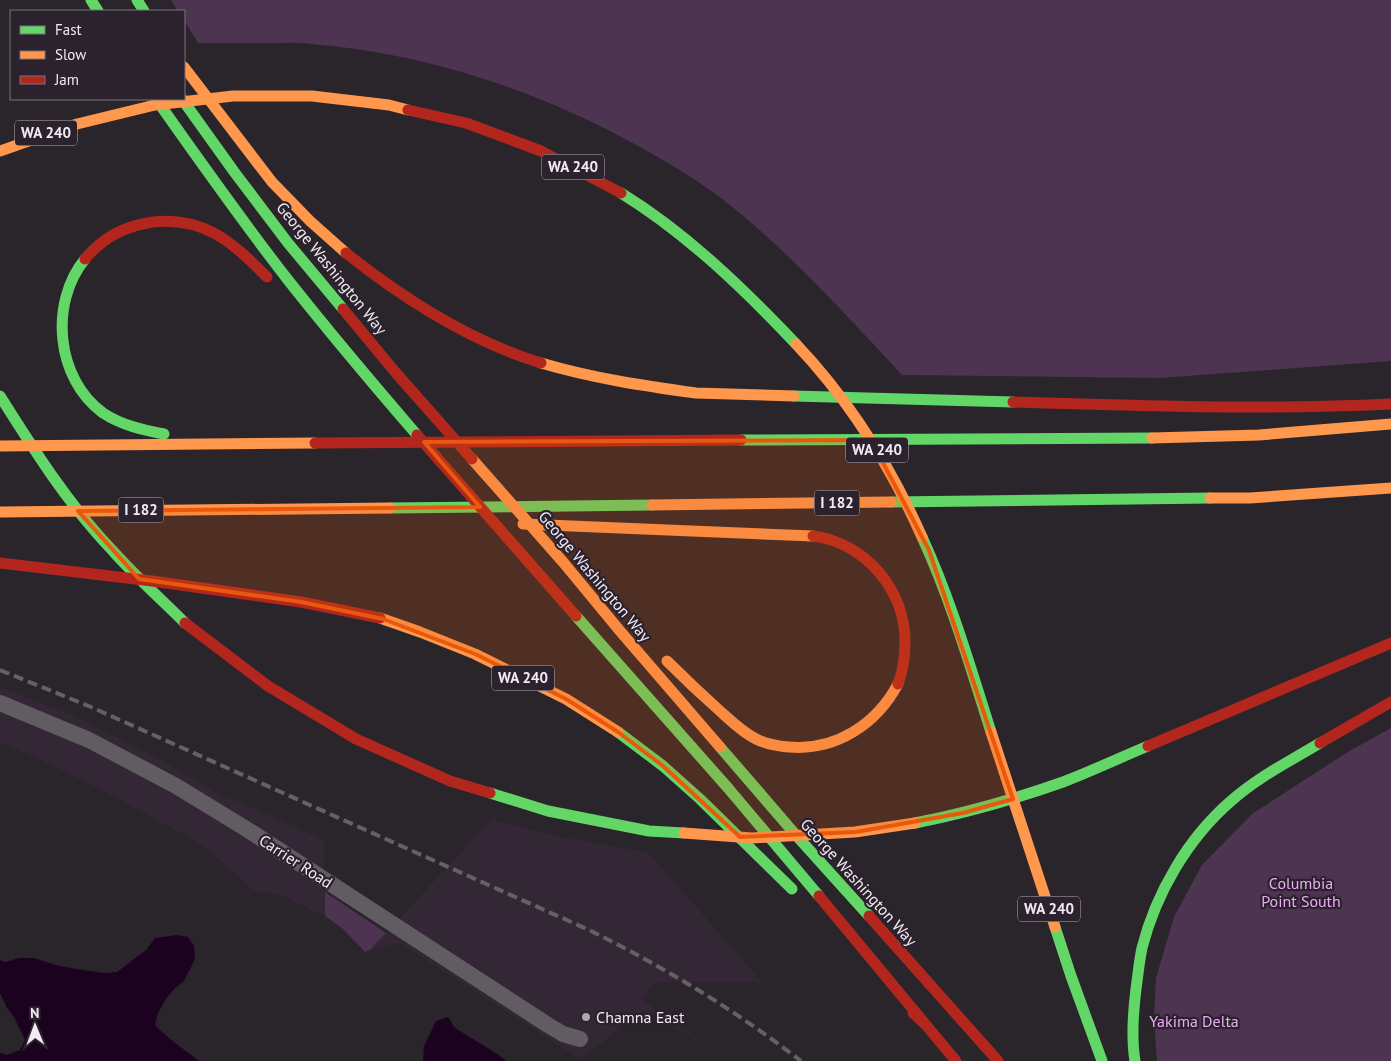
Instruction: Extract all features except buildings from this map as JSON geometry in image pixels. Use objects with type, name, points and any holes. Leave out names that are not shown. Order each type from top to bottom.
[{"type":"highway","points":[[185,68],[277,188],[314,226],[346,254],[387,286],[425,311],[453,326],[497,346],[572,372],[648,387],[696,393],[1159,406],[1279,407],[1391,404]]},
{"type":"highway","name":"WA 240","points":[[0,151],[57,130],[94,119],[180,101],[244,94],[277,94],[366,101],[445,117],[528,145],[615,189],[652,213],[690,243],[756,302],[811,359],[852,412],[896,482],[929,550],[951,608],[1071,976],[1102,1061]]},
{"type":"highway","points":[[157,100],[252,235],[358,367],[556,595],[729,789],[956,1061]]},
{"type":"highway","name":"George Washington Way","points":[[183,100],[288,243],[396,373],[563,562],[794,834],[998,1061]]},
{"type":"highway","points":[[274,284],[239,250],[204,229],[183,223],[156,222],[132,226],[102,241],[80,265],[71,280],[65,296],[62,313],[62,333],[64,353],[70,372],[81,391],[93,404],[114,419],[136,428],[165,434],[276,443]]},
{"type":"highway","points":[[287,297],[358,367]]},
{"type":"highway","points":[[0,396],[43,463],[70,501],[94,530],[147,587],[188,625],[252,676],[294,704],[336,728],[404,762],[464,787],[530,808],[585,820],[653,831],[759,838],[856,832],[962,813],[1026,795],[1065,781],[1391,643]]},
{"type":"highway","points":[[0,446],[1145,438],[1259,435],[1391,424]]},
{"type":"highway","name":"I 182","points":[[0,512],[1250,498],[1391,488]]},
{"type":"highway","points":[[282,509],[403,519]]},
{"type":"highway","points":[[482,522],[807,535],[829,539],[858,552],[873,564],[887,581],[897,598],[906,634],[905,657],[900,678],[892,695],[881,711],[866,725],[847,737],[830,744],[810,748],[783,747],[760,742],[738,727],[656,650]]},
{"type":"highway","points":[[563,562],[624,618]]},
{"type":"highway","name":"WA 240","points":[[0,563],[152,581],[301,602],[383,619],[476,654],[566,699],[618,732],[663,766],[707,805],[803,900]]},
{"type":"highway","points":[[1134,1061],[1133,1018],[1139,965],[1145,937],[1165,888],[1191,846],[1222,809],[1244,790],[1261,778],[1391,702]]},
{"type":"highway","points":[[837,935],[926,1025]]},
{"type":"street","name":"Carrier Road","points":[[0,703],[89,740],[176,786],[256,835],[548,1025],[563,1034],[580,1039]]},
{"type":"highlighted area","points":[[871,440],[929,550],[1013,799],[963,813],[856,832],[740,837],[663,766],[618,732],[566,699],[475,654],[383,619],[301,602],[139,579],[78,511],[480,507],[424,442]]},
{"type":"shaded area","points":[[0,687],[72,715],[164,761],[228,800],[230,798],[324,840],[325,916],[280,895],[253,890],[206,848],[183,834],[92,785],[0,742]]},
{"type":"shaded area","points":[[492,819],[577,840],[648,852],[763,983],[655,982],[642,1000],[716,1052],[657,1016],[644,1012],[629,1017],[603,1042],[580,1059],[403,945],[396,943],[370,950]]},
{"type":"shaded area","points":[[177,935],[188,937],[194,946],[195,959],[184,981],[166,999],[158,1013],[155,1025],[199,1061],[0,1061],[0,1053],[7,1055],[20,1050],[25,1040],[0,993],[0,960],[6,962],[19,958],[34,958],[76,969],[104,973],[117,972],[146,950],[155,938]]},
{"type":"shaded area","points":[[448,1017],[455,1028],[506,1061],[423,1061],[424,1046],[436,1021]]},
{"type":"green space","points":[[171,0],[1391,0],[1391,361],[1160,378],[902,375],[804,272],[741,214],[687,174],[592,122],[515,89],[435,65],[394,56],[307,43],[198,43],[185,22],[185,10],[177,10]]},
{"type":"green space","name":"Columbia Point South","points":[[1391,728],[1391,1061],[1157,1061],[1154,1018],[1156,978],[1174,917],[1202,865],[1252,814],[1346,753]]},
{"type":"green space","points":[[325,892],[386,933],[370,950],[365,952],[342,928],[325,916]]},
{"type":"railway","points":[[0,670],[91,707],[589,930],[698,990],[751,1024],[801,1061]]},
{"type":"traffic: fast","points":[[91,0],[97,10]]},
{"type":"traffic: fast","points":[[137,0],[143,10]]},
{"type":"traffic: fast","points":[[157,100],[237,213],[288,280],[417,435]]},
{"type":"traffic: fast","points":[[183,100],[288,243],[343,309]]},
{"type":"traffic: fast","points":[[621,193],[691,244],[734,282],[796,344]]},
{"type":"traffic: fast","points":[[85,259],[74,277],[66,297],[62,318],[63,340],[67,361],[75,381],[87,398],[103,413],[117,421],[164,434]]},
{"type":"traffic: fast","points":[[0,396],[39,456],[81,514],[130,569],[185,623]]},
{"type":"traffic: fast","points":[[794,396],[1013,402]]},
{"type":"traffic: fast","points":[[741,440],[1152,438]]},
{"type":"traffic: fast","points":[[891,502],[1210,498]]},
{"type":"traffic: fast","points":[[390,508],[652,505]]},
{"type":"traffic: fast","points":[[922,537],[951,609],[991,732]]},
{"type":"traffic: fast","points":[[576,616],[728,788],[819,896]]},
{"type":"traffic: fast","points":[[618,732],[663,766],[700,799],[792,889]]},
{"type":"traffic: fast","points":[[1135,1061],[1133,1016],[1142,948],[1156,907],[1176,868],[1201,832],[1241,792],[1320,743]]},
{"type":"traffic: fast","points":[[915,823],[971,810],[1045,788],[1074,778],[1148,746]]},
{"type":"traffic: fast","points":[[720,747],[869,916]]},
{"type":"traffic: fast","points":[[490,793],[548,811],[649,831],[684,833]]},
{"type":"traffic: fast","points":[[1055,927],[1102,1061]]},
{"type":"traffic: slow","points":[[185,68],[272,182],[310,221],[346,253]]},
{"type":"traffic: slow","points":[[0,151],[77,124],[155,105],[233,96],[312,96],[389,105],[408,110]]},
{"type":"traffic: slow","points":[[796,344],[834,388],[867,435],[897,485],[922,537]]},
{"type":"traffic: slow","points":[[541,363],[618,381],[696,393],[794,396]]},
{"type":"traffic: slow","points":[[1152,438],[1259,435],[1391,424]]},
{"type":"traffic: slow","points":[[0,446],[315,443]]},
{"type":"traffic: slow","points":[[472,459],[563,562],[720,747]]},
{"type":"traffic: slow","points":[[1210,498],[1250,498],[1391,488]]},
{"type":"traffic: slow","points":[[652,505],[891,502]]},
{"type":"traffic: slow","points":[[0,512],[390,508]]},
{"type":"traffic: slow","points":[[523,524],[813,536]]},
{"type":"traffic: slow","points":[[380,618],[475,654],[566,699],[618,732]]},
{"type":"traffic: slow","points":[[667,661],[746,733],[764,742],[789,747],[822,745],[838,740],[852,732],[878,712],[898,684]]},
{"type":"traffic: slow","points":[[991,732],[1055,927]]},
{"type":"traffic: slow","points":[[684,833],[752,838],[855,832],[915,823]]},
{"type":"traffic: jam","points":[[408,110],[466,123],[541,151],[621,193]]},
{"type":"traffic: jam","points":[[85,259],[98,246],[128,228],[162,222],[180,222],[197,226],[221,237],[242,253],[267,277]]},
{"type":"traffic: jam","points":[[346,253],[391,287],[463,331],[514,354],[541,363]]},
{"type":"traffic: jam","points":[[343,309],[396,373],[472,459]]},
{"type":"traffic: jam","points":[[1013,402],[1249,407],[1391,404]]},
{"type":"traffic: jam","points":[[417,435],[576,616]]},
{"type":"traffic: jam","points":[[315,443],[741,440]]},
{"type":"traffic: jam","points":[[813,536],[832,540],[850,548],[866,559],[890,588],[904,624],[905,653],[898,684]]},
{"type":"traffic: jam","points":[[0,563],[152,581],[301,602],[380,618]]},
{"type":"traffic: jam","points":[[185,623],[268,686],[356,739],[450,781],[490,793]]},
{"type":"traffic: jam","points":[[1148,746],[1391,643]]},
{"type":"traffic: jam","points":[[1320,743],[1391,702]]},
{"type":"traffic: jam","points":[[819,896],[926,1025]]},
{"type":"traffic: jam","points":[[869,916],[998,1061]]},
{"type":"traffic: jam","points":[[913,1013],[926,1025],[956,1061]]},
{"type":"place","name":"Chamna East","points":[[586,1017]]},
{"type":"park label","name":"Yakima Delta","points":[[1194,1021]]}]
